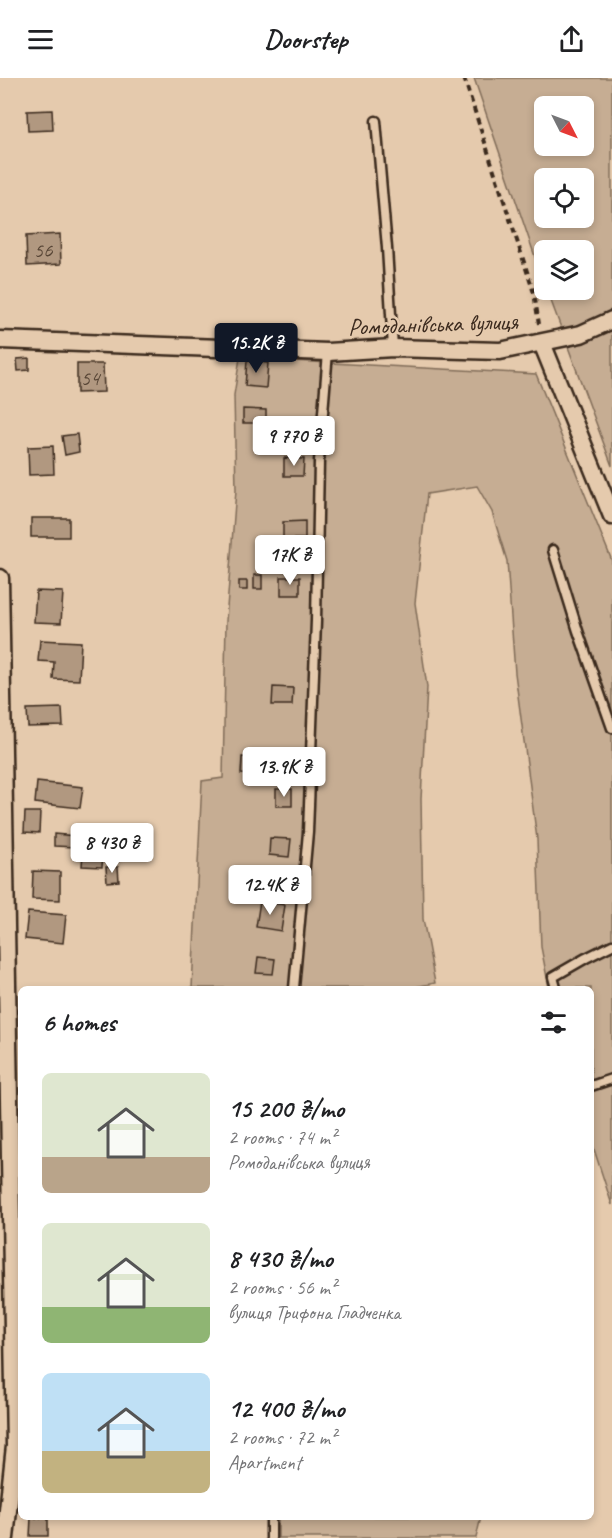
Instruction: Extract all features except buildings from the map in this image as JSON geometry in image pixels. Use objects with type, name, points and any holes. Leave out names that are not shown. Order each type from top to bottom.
[{"type":"street","name":"Ромоданівська вулиця","points":[[0,340],[328,352],[393,348],[500,351],[581,334],[612,320]]},
{"type":"street","points":[[542,343],[612,516]]},
{"type":"street","points":[[0,578],[15,1446],[5,1538]]},
{"type":"lane","points":[[376,121],[393,348]]},
{"type":"lane","points":[[294,986],[308,832],[319,461],[328,352]]},
{"type":"lane","points":[[553,550],[612,728]]},
{"type":"lane","points":[[555,986],[553,977],[612,945]]},
{"type":"lane","points":[[594,1085],[612,1078]]},
{"type":"lane","points":[[271,1520],[271,1538]]},
{"type":"path","points":[[464,78],[534,293],[542,343]]},
{"type":"shaded area","points":[[474,78],[612,78],[612,466],[551,300],[594,300],[594,240],[534,240],[534,254]]},
{"type":"shaded area","points":[[240,358],[536,374],[612,561],[612,1205],[594,1149],[594,986],[549,986],[541,947],[537,839],[515,673],[507,561],[492,512],[477,486],[427,494],[415,603],[427,687],[421,799],[423,919],[435,983],[420,986],[192,986],[202,781],[223,778],[226,621],[236,490],[234,395]]},
{"type":"shaded area","points":[[278,1520],[480,1520],[476,1538],[278,1538]]}]
